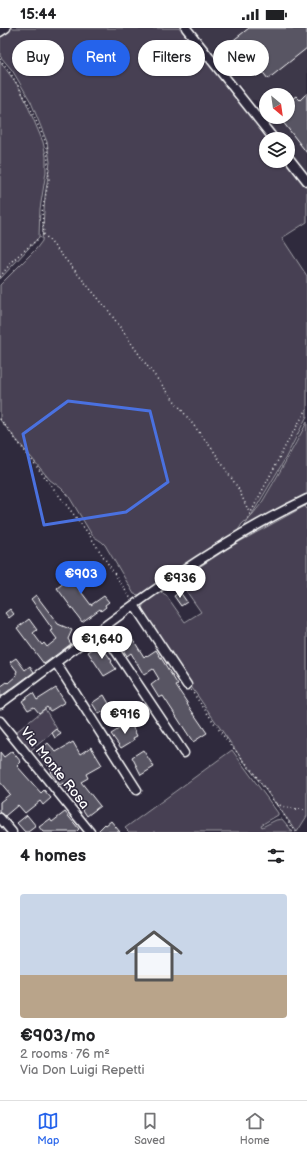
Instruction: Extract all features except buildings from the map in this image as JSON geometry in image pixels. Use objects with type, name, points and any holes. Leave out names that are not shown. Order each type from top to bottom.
[{"type":"street","points":[[0,32],[6,28]]},
{"type":"street","points":[[186,28],[268,132]]},
{"type":"street","points":[[295,166],[307,181]]},
{"type":"street","points":[[0,704],[134,605],[209,554],[240,535],[307,499]]},
{"type":"street","points":[[134,605],[188,685]]},
{"type":"street","points":[[101,629],[184,753]]},
{"type":"street","points":[[56,663],[137,790]]},
{"type":"street","name":"Via Monte Rosa","points":[[0,721],[90,832]]},
{"type":"street","points":[[0,818],[12,832]]},
{"type":"path","points":[[0,59],[11,74],[28,103],[47,145],[49,179],[42,212],[44,234],[108,310],[148,367],[213,450],[238,488],[250,514],[289,439],[307,409]]},
{"type":"path","points":[[0,277],[13,260],[44,234]]},
{"type":"path","points":[[0,419],[88,533],[134,605]]},
{"type":"path","points":[[188,685],[222,734],[254,773],[296,832]]},
{"type":"path","points":[[276,804],[294,810],[307,810]]},
{"type":"highlighted area","points":[[68,401],[150,411],[168,482],[126,512],[44,525],[23,434]]},
{"type":"shaded area","points":[[11,28],[183,28],[192,40],[138,40],[138,76],[205,76],[205,56],[213,66],[213,76],[221,76],[265,132],[259,132],[259,168],[294,168],[307,185],[307,222],[282,238],[307,276],[307,416],[285,459],[251,516],[242,524],[237,532],[139,595],[134,594],[105,545],[92,535],[68,495],[50,480],[0,420],[0,285],[42,241],[45,196],[50,162],[47,142],[31,102],[16,76],[64,76],[64,40],[12,40],[12,70],[0,56],[0,36]]},
{"type":"shaded area","points":[[192,28],[307,28],[307,173],[295,158],[295,132],[275,132],[268,124],[295,124],[295,88],[259,88],[259,104],[256,100],[250,100],[243,92],[240,84],[236,84],[230,76],[269,76],[269,40],[213,40],[213,50],[211,51],[205,44],[205,40],[202,40]]},
{"type":"shaded area","points":[[0,61],[21,90],[43,142],[46,156],[46,172],[40,209],[39,237],[0,279]]},
{"type":"shaded area","points":[[307,422],[307,495],[244,529],[248,520],[267,494]]},
{"type":"shaded area","points":[[305,506],[307,509],[307,816],[297,832],[234,748],[190,685],[142,609],[144,602],[161,592],[166,595],[185,622],[201,612],[182,585],[181,581],[184,577],[230,547]]},
{"type":"shaded area","points":[[45,709],[57,729],[30,751],[16,732]]},
{"type":"shaded area","points":[[232,750],[278,813],[278,815],[261,825],[262,827],[276,820],[282,819],[293,832],[129,832],[125,828]]}]
